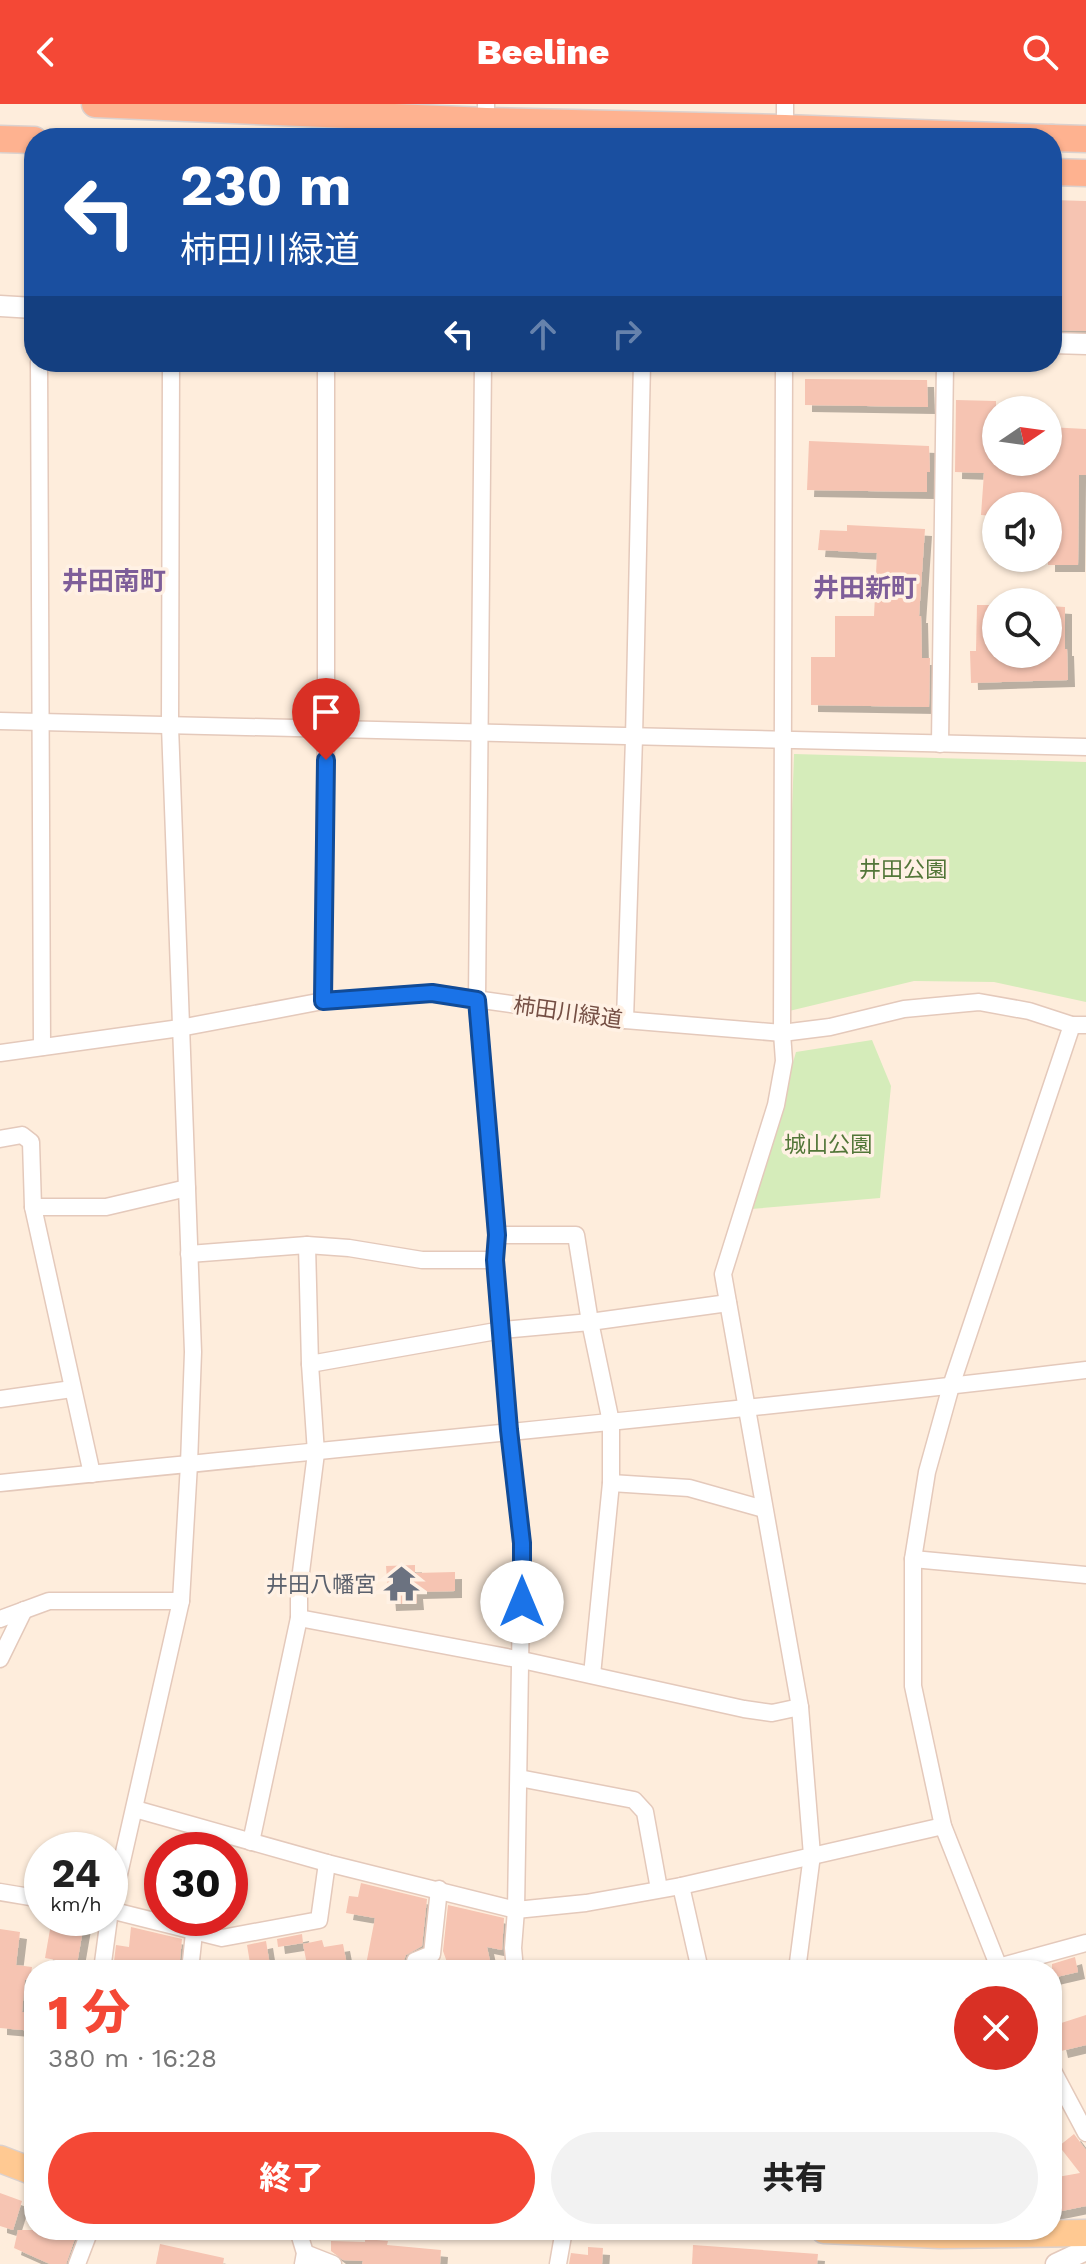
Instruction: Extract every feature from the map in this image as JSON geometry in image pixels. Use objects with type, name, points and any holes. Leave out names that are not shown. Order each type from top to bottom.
[{"type":"highway","points":[[95,104],[486,121],[785,123],[874,128]]},
{"type":"highway","points":[[1062,138],[1086,139]]},
{"type":"highway","points":[[0,139],[24,140]]},
{"type":"highway","points":[[1062,172],[1086,173]]},
{"type":"main road","points":[[0,2159],[24,2168]]},
{"type":"main road","points":[[1062,2233],[1086,2233]]},
{"type":"street","points":[[0,306],[24,307]]},
{"type":"street","points":[[1062,343],[1086,344]]},
{"type":"street","points":[[39,372],[42,1047]]},
{"type":"street","points":[[128,1838],[181,1601],[193,1352],[170,726],[171,372]]},
{"type":"street","points":[[323,1001],[326,372]]},
{"type":"street","points":[[483,372],[477,1000],[497,1235],[495,1260],[509,1430],[522,1543],[514,1960]]},
{"type":"street","points":[[625,1020],[642,372]]},
{"type":"street","points":[[784,372],[784,1061],[776,1105],[723,1274],[800,1707],[812,1855],[798,1960]]},
{"type":"street","points":[[940,744],[945,372]]},
{"type":"street","points":[[0,721],[480,735],[1086,747]]},
{"type":"street","name":"柿田川緑道","points":[[0,1053],[180,1028],[323,1001],[432,993],[625,1020],[782,1033],[830,1027],[904,1009],[979,1002],[1029,1011],[1079,1025]]},
{"type":"street","points":[[992,1960],[943,1826],[913,1686],[913,1559],[927,1472],[951,1386],[1079,1025]]},
{"type":"street","points":[[0,1139],[22,1135],[31,1142],[33,1207],[92,1474]]},
{"type":"street","points":[[33,1207],[106,1207],[187,1188]]},
{"type":"street","points":[[497,1235],[576,1235],[611,1422],[611,1483],[592,1675]]},
{"type":"street","points":[[189,1254],[307,1245],[349,1248],[422,1260],[495,1260]]},
{"type":"street","points":[[251,1842],[299,1618],[299,1588],[316,1453],[307,1245]]},
{"type":"street","points":[[310,1364],[502,1330],[590,1322],[728,1303]]},
{"type":"street","points":[[0,1483],[316,1453],[1086,1370]]},
{"type":"street","points":[[0,1399],[72,1389]]},
{"type":"street","points":[[611,1483],[689,1488],[764,1509]]},
{"type":"street","points":[[913,1559],[1086,1575]]},
{"type":"street","points":[[0,1619],[49,1601],[181,1601]]},
{"type":"street","points":[[0,1659],[24,1610]]},
{"type":"street","points":[[299,1618],[522,1660],[744,1709],[772,1713],[800,1707]]},
{"type":"street","points":[[519,1778],[634,1800],[645,1812],[659,1889]]},
{"type":"street","points":[[135,1809],[327,1863],[516,1910],[586,1903],[681,1886],[943,1826]]},
{"type":"street","points":[[248,1933],[319,1920],[327,1863]]},
{"type":"street","points":[[681,1886],[698,1960]]},
{"type":"street","points":[[417,1960],[432,1954],[439,1889]]},
{"type":"street","points":[[0,1892],[24,1896]]},
{"type":"street","points":[[103,1960],[107,1936]]},
{"type":"street","points":[[191,1960],[194,1936]]},
{"type":"street","points":[[211,1936],[233,1936]]},
{"type":"street","points":[[1026,1960],[1086,1943]]},
{"type":"street","points":[[1062,2088],[1086,2133]]},
{"type":"street","points":[[77,2264],[86,2240]]},
{"type":"street","points":[[558,2264],[562,2240]]},
{"type":"street","points":[[1057,2264],[1086,2250]]},
{"type":"street","points":[[304,2258],[333,2264]]},
{"type":"green space","name":"井田公園","points":[[794,754],[1086,762],[1086,1002],[994,982],[914,981],[785,1012]]},
{"type":"green space","name":"城山公園","points":[[872,1040],[891,1086],[880,1198],[751,1209],[796,1052]]},
{"type":"building","points":[[1062,200],[1086,201],[1086,331],[1062,330]]},
{"type":"building","points":[[805,379],[927,380],[928,407],[805,405]]},
{"type":"building","points":[[956,400],[982,401],[982,473],[955,472]]},
{"type":"building","points":[[1062,428],[1086,429],[1086,475],[1079,475],[1078,565],[1062,565],[1062,492],[983,492],[984,476],[1062,476]]},
{"type":"building","points":[[809,441],[929,446],[927,492],[807,490]]},
{"type":"building","points":[[847,525],[925,529],[919,616],[922,658],[930,658],[929,707],[811,705],[811,657],[835,657],[835,616],[874,616],[877,553],[818,550],[820,530],[847,531]]},
{"type":"building","points":[[977,605],[982,605],[982,668],[1062,668],[1062,607],[1065,607],[1068,680],[971,683],[970,651],[976,651]]},
{"type":"building","points":[[415,1565],[415,1573],[455,1572],[455,1591],[416,1592],[417,1603],[389,1604],[386,1566]]},
{"type":"building","points":[[361,1883],[427,1899],[422,1946],[406,1955],[404,1960],[367,1960],[375,1918],[346,1913],[349,1896],[358,1897]]},
{"type":"building","points":[[448,1905],[504,1918],[502,1950],[487,1947],[490,1960],[446,1960],[443,1951]]},
{"type":"building","points":[[131,1927],[144,1930],[144,1936],[182,1939],[180,1960],[114,1960],[116,1945],[129,1947]]},
{"type":"building","points":[[0,1929],[20,1932],[16,1965],[24,1966],[24,2030],[0,2028]]},
{"type":"building","points":[[302,1934],[303,1943],[278,1947],[277,1939]]},
{"type":"building","points":[[49,1936],[82,1936],[78,1960],[45,1958]]},
{"type":"building","points":[[322,1940],[324,1947],[343,1944],[346,1960],[306,1960],[303,1944]]},
{"type":"building","points":[[266,1941],[269,1960],[250,1960],[247,1945]]},
{"type":"building","points":[[1075,1957],[1078,1972],[1062,1976],[1062,1961]]},
{"type":"building","points":[[1086,2015],[1086,2045],[1062,2051],[1062,2023]]},
{"type":"building","points":[[1074,2134],[1086,2150],[1086,2206],[1062,2211],[1062,2176],[1080,2173],[1062,2150],[1062,2144]]},
{"type":"building","points":[[0,2193],[22,2201],[13,2230],[0,2226]]},
{"type":"building","points":[[18,2230],[24,2230],[24,2240],[74,2240],[66,2264],[50,2264],[14,2248]]},
{"type":"building","points":[[331,2241],[388,2241],[387,2245],[441,2250],[440,2264],[362,2264],[363,2261],[343,2260],[331,2251]]},
{"type":"building","points":[[160,2244],[224,2258],[223,2264],[156,2264]]},
{"type":"building","points":[[693,2245],[818,2254],[817,2264],[692,2264]]},
{"type":"building","points":[[588,2247],[603,2248],[602,2264],[569,2264],[571,2253],[588,2255]]},
{"type":"place","name":"井田八幡宮","points":[[402,1584]]},
{"type":"district","name":"井田南町","points":[[114,581]]},
{"type":"district","name":"井田新町","points":[[865,588]]},
{"type":"route","points":[[326,760],[323,1001],[432,993],[477,1000],[497,1235],[495,1260],[509,1430],[522,1543],[522,1602]]}]
